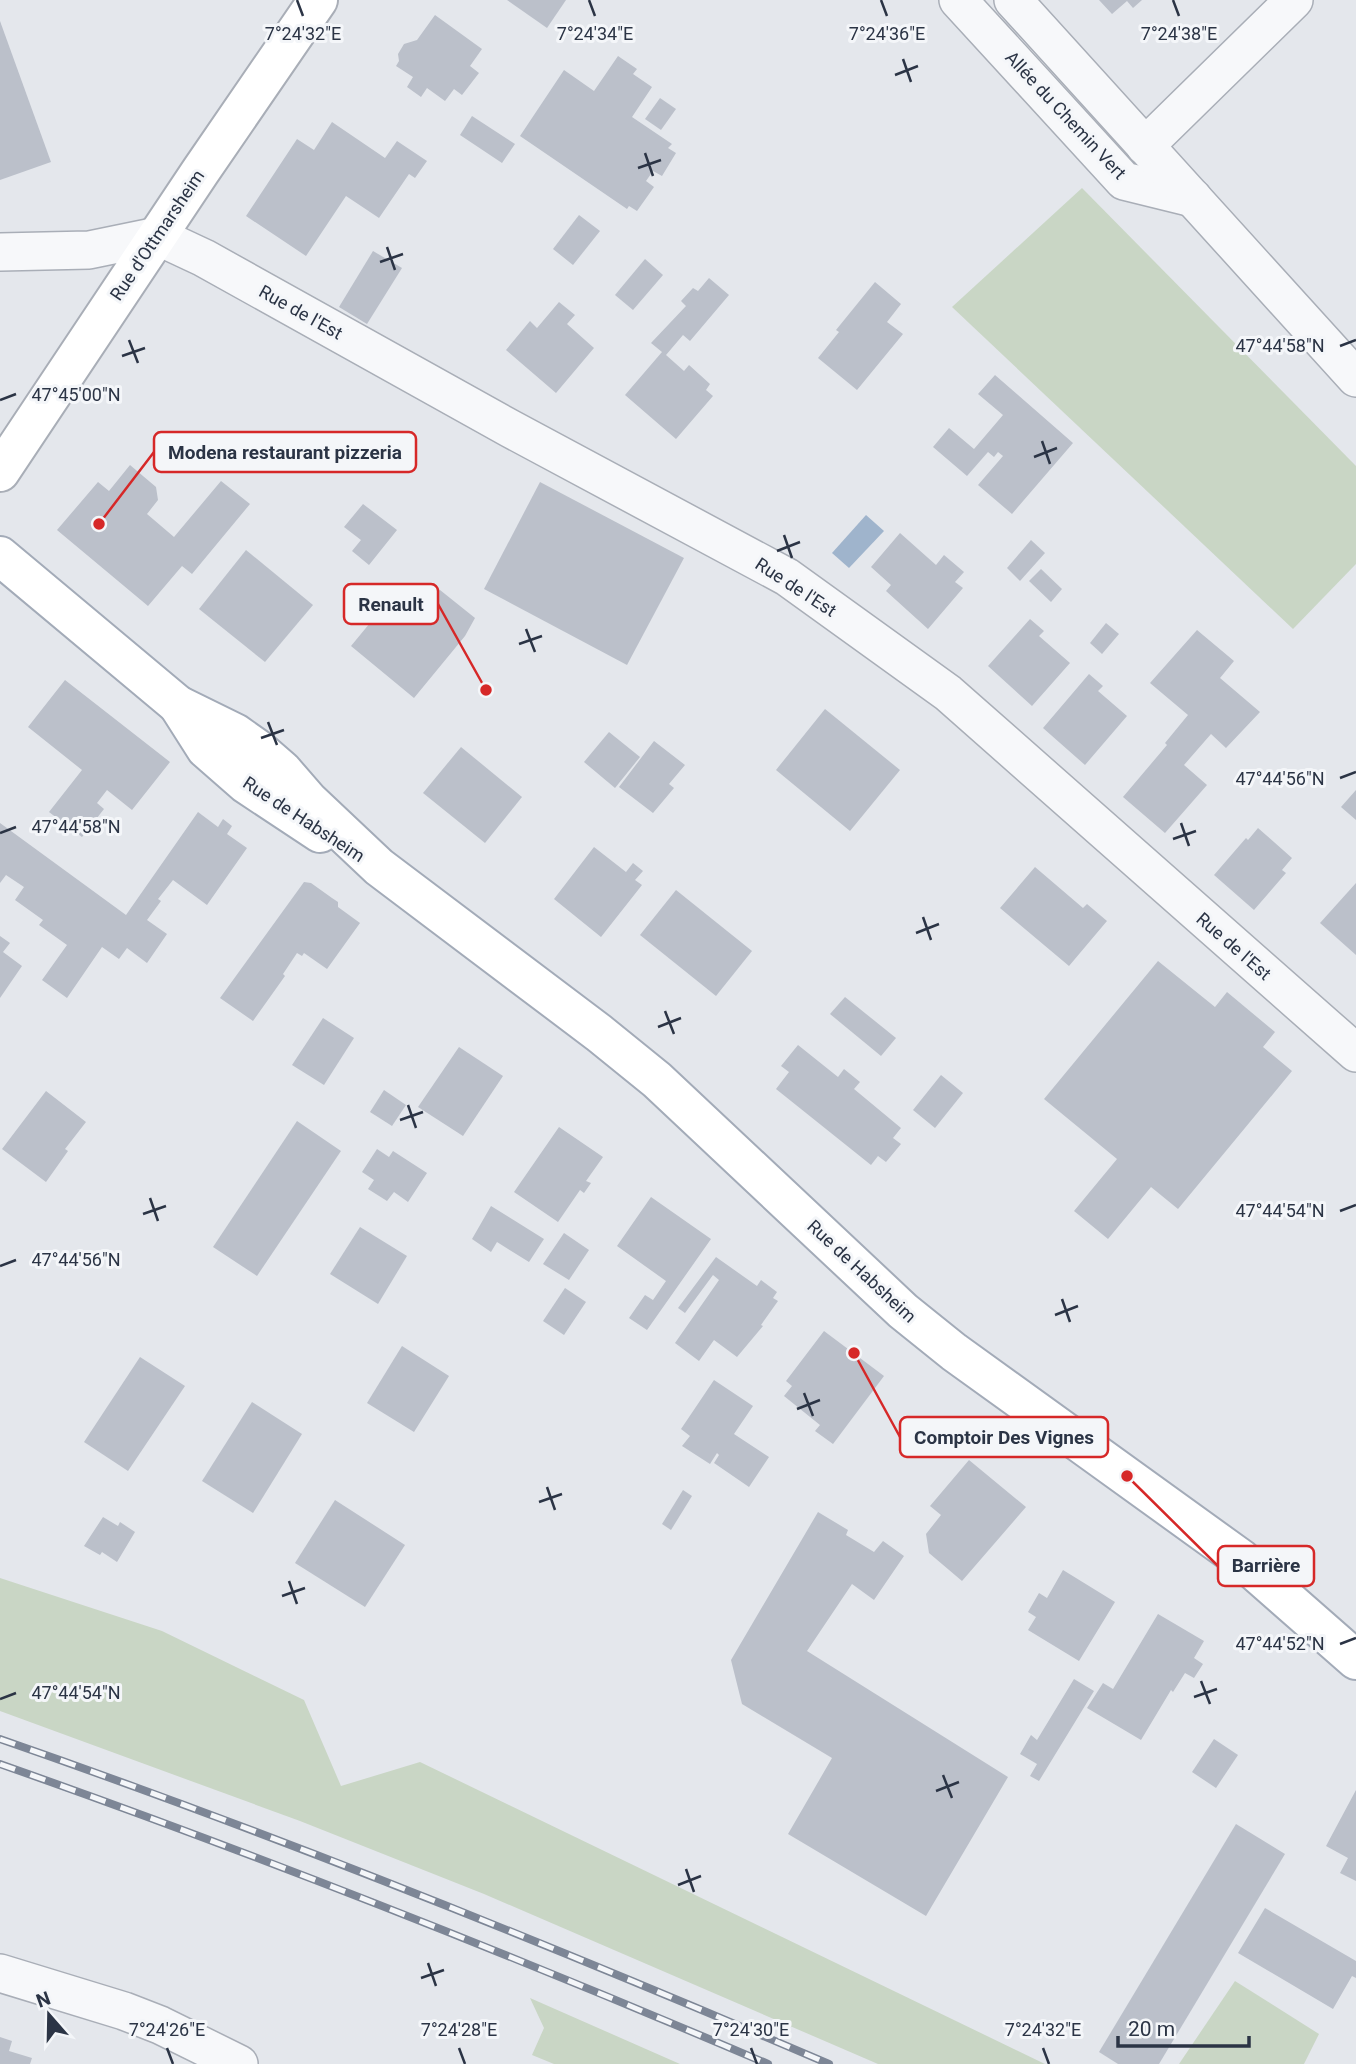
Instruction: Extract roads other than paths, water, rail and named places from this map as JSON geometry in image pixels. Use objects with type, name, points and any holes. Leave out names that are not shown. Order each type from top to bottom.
[{"type":"main road","name":"Rue d'Ottmarsheim","points":[[0,472],[318,0]]},
{"type":"main road","name":"Rue de Habsheim","points":[[0,556],[178,705],[206,749],[246,784],[379,867],[599,1033],[657,1080],[903,1311],[954,1352],[1241,1559],[1356,1660]]},
{"type":"street","name":"Allée du Chemin Vert","points":[[958,0],[1124,180],[1193,198]]},
{"type":"street","name":"Allée du Chemin Vert","points":[[1013,0],[1356,378]]},
{"type":"street","points":[[1145,146],[1294,0]]},
{"type":"street","points":[[0,252],[89,250],[157,236]]},
{"type":"street","name":"Rue de l'Est","points":[[157,236],[204,258],[511,429],[787,577],[948,693],[1356,1053]]},
{"type":"street","points":[[0,1973],[124,2011],[160,2025],[239,2064]]},
{"type":"water","points":[[866,515],[884,531],[849,568],[832,553]]},
{"type":"railway","points":[[0,1739],[209,1814],[417,1894],[829,2064]]},
{"type":"railway","points":[[0,1764],[194,1834],[386,1908],[578,1984],[768,2064]]},
{"type":"place","name":"Modena restaurant pizzeria","points":[[99,524]]},
{"type":"place","name":"Renault","points":[[486,690]]},
{"type":"place","name":"Comptoir Des Vignes","points":[[854,1353]]},
{"type":"place","name":"Barrière","points":[[1127,1476]]}]
